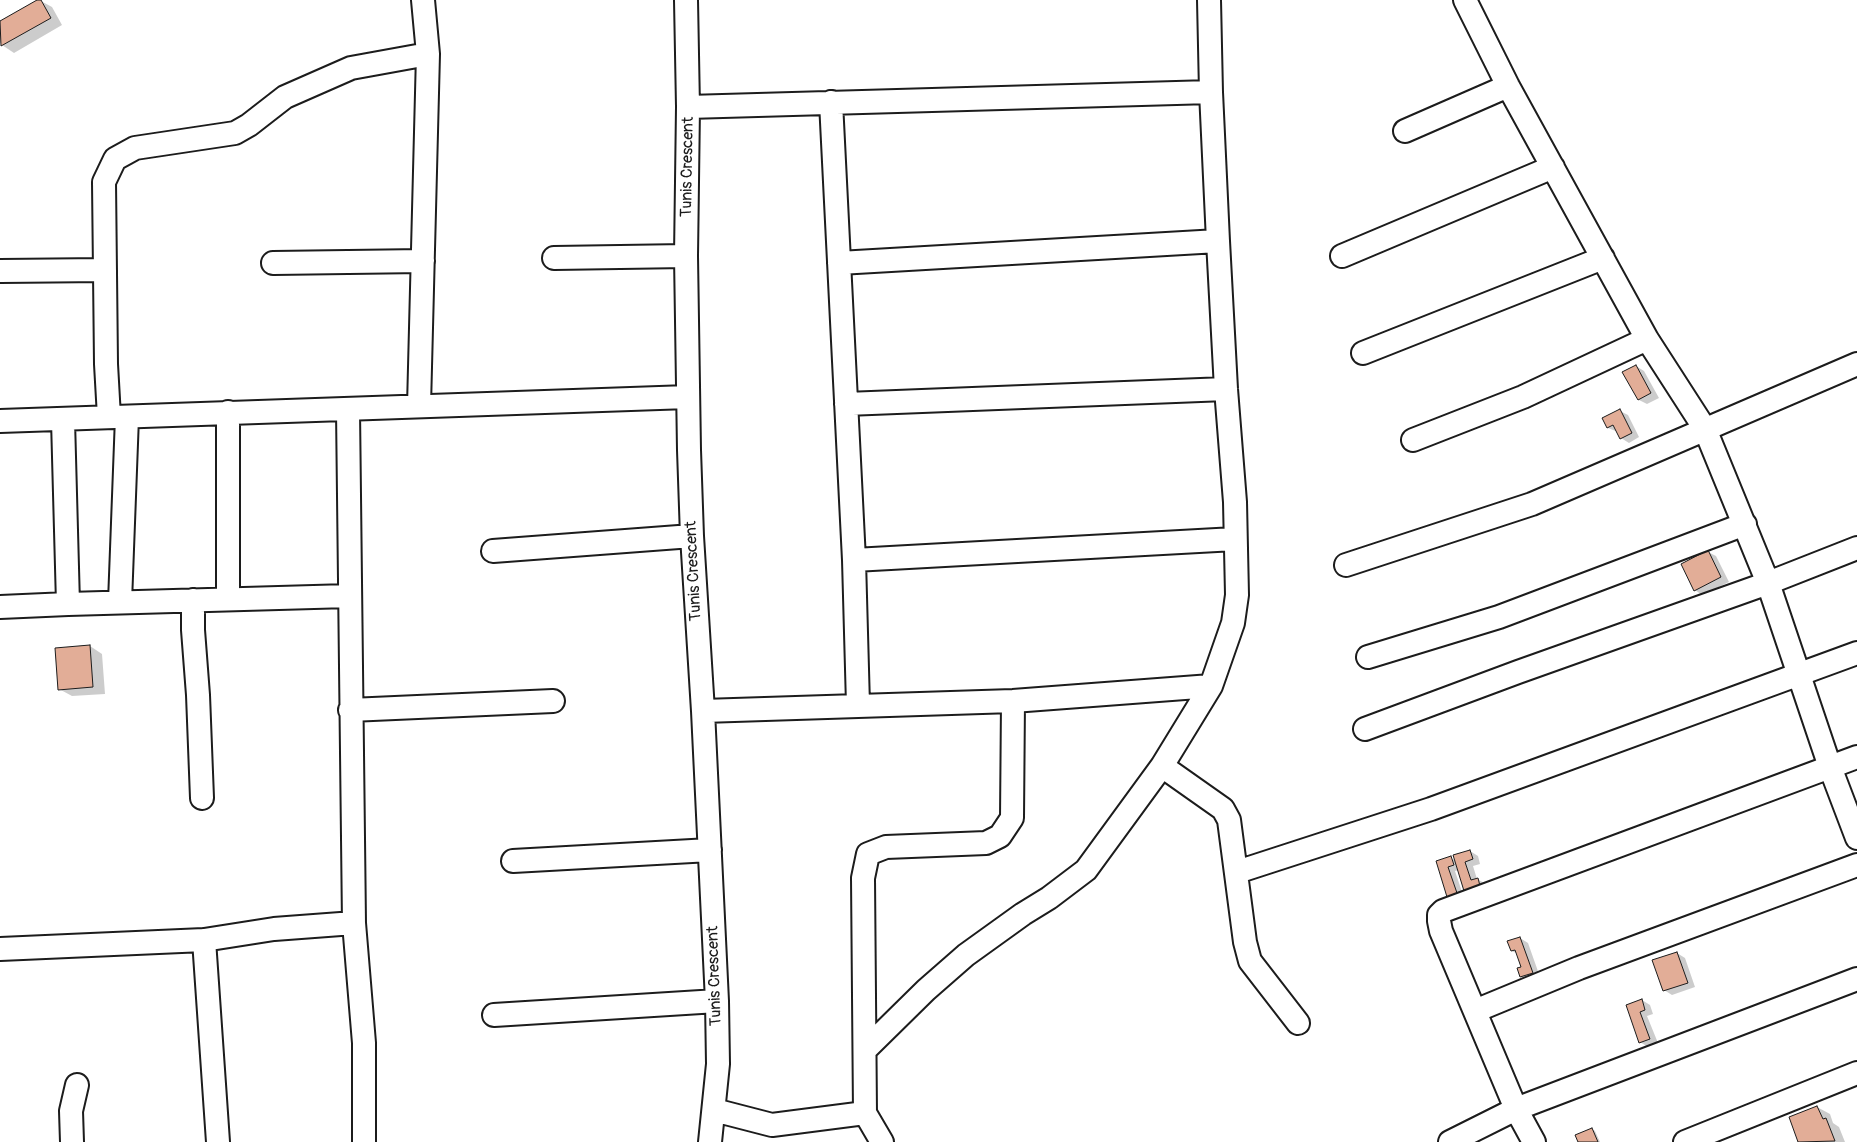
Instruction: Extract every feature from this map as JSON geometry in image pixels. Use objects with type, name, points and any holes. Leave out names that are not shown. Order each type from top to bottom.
[{"type":"street","points":[[419,406],[428,54],[423,0]]},
{"type":"street","name":"Tunis Crescent","points":[[686,0],[688,107],[686,256],[692,536],[703,711],[717,1001],[718,1064],[710,1142]]},
{"type":"street","points":[[865,1050],[926,990],[966,955],[1086,870],[1162,766],[1211,686],[1233,623],[1237,595],[1235,502],[1226,389],[1210,92],[1209,0]]},
{"type":"street","points":[[1465,0],[1508,86],[1647,338],[1705,429],[1768,583],[1830,767],[1857,838]]},
{"type":"street","points":[[120,602],[118,417],[106,364],[104,182],[116,159],[135,148],[235,133],[249,125],[285,97],[352,68],[428,54]]},
{"type":"street","points":[[1406,130],[1508,86]]},
{"type":"street","points":[[688,107],[1210,92]]},
{"type":"street","points":[[831,102],[854,560],[858,705]]},
{"type":"street","points":[[1342,256],[1553,168]]},
{"type":"street","points":[[839,263],[1218,241]]},
{"type":"street","points":[[554,258],[686,256]]},
{"type":"street","points":[[1364,353],[1603,258]]},
{"type":"street","points":[[273,264],[423,261]]},
{"type":"street","points":[[0,271],[105,270]]},
{"type":"street","points":[[1413,440],[1523,397],[1647,338]]},
{"type":"street","points":[[1346,565],[1532,504],[1857,364]]},
{"type":"street","points":[[846,404],[1226,389]]},
{"type":"street","points":[[0,421],[688,397]]},
{"type":"street","points":[[348,410],[350,710],[354,923],[364,1043],[364,1142]]},
{"type":"street","points":[[228,412],[228,599]]},
{"type":"street","points":[[63,420],[68,604]]},
{"type":"street","points":[[1368,657],[1500,617],[1745,524]]},
{"type":"street","points":[[493,551],[692,536]]},
{"type":"street","points":[[854,560],[1235,540]]},
{"type":"street","points":[[1365,729],[1768,583],[1857,548]]},
{"type":"street","points":[[0,607],[349,596]]},
{"type":"street","points":[[193,600],[202,798]]},
{"type":"street","points":[[1236,872],[1431,809],[1857,653]]},
{"type":"street","points":[[703,711],[1014,701],[1211,686]]},
{"type":"street","points":[[350,710],[553,701]]},
{"type":"street","points":[[882,1142],[865,1114],[863,878],[868,854],[886,847],[986,843],[1000,836],[1012,818],[1014,701]]},
{"type":"street","points":[[1534,1142],[1516,1109],[1441,931],[1439,915],[1443,911],[1857,757]]},
{"type":"street","points":[[1162,766],[1223,809],[1230,820],[1245,942],[1250,961],[1298,1023]]},
{"type":"street","points":[[512,861],[710,850]]},
{"type":"street","points":[[1475,1011],[1579,968],[1857,865]]},
{"type":"street","points":[[0,949],[204,940],[274,929],[354,923]]},
{"type":"street","points":[[204,940],[218,1142]]},
{"type":"street","points":[[1450,1142],[1516,1109],[1857,979]]},
{"type":"street","points":[[494,1015],[717,1001]]},
{"type":"street","points":[[1685,1142],[1857,1073]]},
{"type":"street","points":[[72,1142],[71,1111],[77,1085]]},
{"type":"street","points":[[714,1110],[775,1134],[865,1114]]},
{"type":"building","points":[[37,0],[41,0],[51,18],[1,46],[0,21]]},
{"type":"building","points":[[1636,365],[1651,393],[1638,400],[1622,372]]},
{"type":"building","points":[[1620,409],[1632,433],[1620,439],[1613,425],[1607,428],[1602,418]]},
{"type":"building","points":[[1708,550],[1721,577],[1694,591],[1681,564]]},
{"type":"building","points":[[90,645],[93,687],[58,690],[55,648]]},
{"type":"building","points":[[1470,850],[1473,859],[1465,862],[1471,880],[1478,878],[1480,886],[1464,891],[1453,855]]},
{"type":"building","points":[[1451,856],[1454,865],[1448,867],[1457,893],[1447,897],[1436,861]]},
{"type":"building","points":[[1520,937],[1533,973],[1520,977],[1517,968],[1521,967],[1515,950],[1511,951],[1507,941]]},
{"type":"building","points":[[1677,952],[1688,983],[1663,991],[1652,960]]},
{"type":"building","points":[[1642,999],[1645,1010],[1640,1012],[1650,1039],[1639,1043],[1626,1005]]},
{"type":"building","points":[[1817,1106],[1823,1119],[1826,1118],[1835,1141],[1798,1142],[1789,1117]]},
{"type":"building","points":[[1592,1128],[1598,1142],[1578,1142],[1575,1135]]}]
